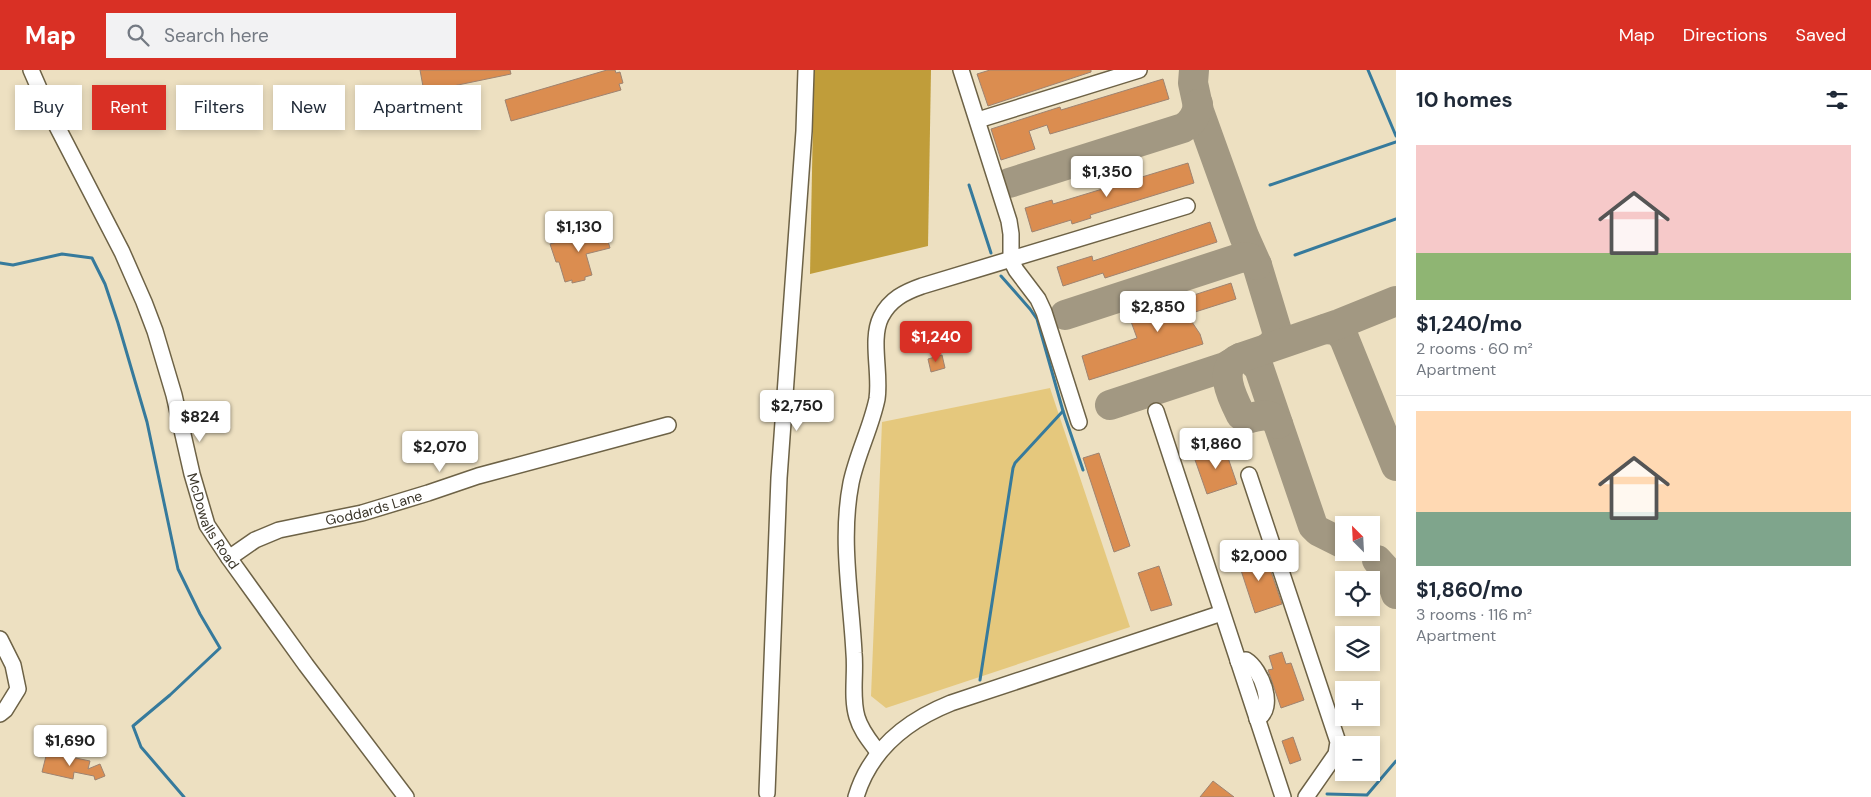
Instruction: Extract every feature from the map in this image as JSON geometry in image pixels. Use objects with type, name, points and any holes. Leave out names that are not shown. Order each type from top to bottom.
[{"type":"street","name":"McDowalls Road","points":[[31,70],[48,109],[122,252],[144,302],[174,394],[207,526],[379,763],[406,797]]},
{"type":"street","points":[[767,793],[780,468],[804,131],[806,70]]},
{"type":"street","points":[[961,70],[1009,221],[1011,260],[1016,270],[1038,299],[1044,312],[1079,422]]},
{"type":"street","points":[[978,120],[1139,70]]},
{"type":"street","points":[[878,752],[864,733],[855,708],[855,655],[847,564],[847,538],[848,503],[851,484],[876,400],[878,377],[877,329],[885,310],[898,296],[922,286],[1187,206]]},
{"type":"street","points":[[1156,411],[1283,797]]},
{"type":"street","name":"Goddards Lane","points":[[229,558],[255,540],[279,530],[362,513],[478,476],[668,425]]},
{"type":"street","points":[[1249,475],[1338,742],[1336,754],[1306,797]]},
{"type":"street","points":[[856,797],[863,776],[878,752],[903,728],[938,708],[1222,613]]},
{"type":"street","points":[[0,639],[13,665],[18,688],[5,710],[0,714]]},
{"type":"shaded area","points":[[814,70],[931,70],[928,246],[810,274]]},
{"type":"shaded area","points":[[1050,388],[1130,627],[886,708],[871,696],[882,422]]},
{"type":"building","points":[[420,70],[510,70],[511,74],[458,85],[423,85]]},
{"type":"building","points":[[607,70],[615,70],[616,73],[620,72],[623,83],[619,84],[621,90],[511,121],[505,100]]},
{"type":"building","points":[[990,70],[1091,70],[1091,72],[988,106],[977,74]]},
{"type":"building","points":[[1163,79],[1169,99],[1050,134],[1047,125],[1029,131],[1035,149],[1001,160],[991,129],[1060,107],[1061,110]]},
{"type":"building","points":[[1188,163],[1194,183],[1090,215],[1091,218],[1072,224],[1071,220],[1032,232],[1025,208],[1052,200],[1053,204]]},
{"type":"building","points":[[1210,222],[1217,242],[1105,278],[1103,273],[1063,286],[1057,267],[1092,256],[1093,261]]},
{"type":"building","points":[[604,227],[610,248],[586,254],[592,275],[585,277],[585,280],[572,283],[572,280],[565,282],[559,262],[556,262],[550,244],[575,237],[574,232],[586,229],[587,232]]},
{"type":"building","points":[[1231,283],[1236,299],[1192,313],[1194,318],[1190,319],[1200,334],[1203,344],[1089,380],[1082,356],[1137,338],[1129,316]]},
{"type":"building","points":[[942,355],[945,368],[931,372],[928,359]]},
{"type":"building","points":[[1224,446],[1237,484],[1207,494],[1194,457]]},
{"type":"building","points":[[1099,453],[1130,546],[1114,552],[1083,458]]},
{"type":"building","points":[[1248,551],[1249,555],[1259,552],[1262,562],[1267,560],[1282,604],[1255,613],[1236,555]]},
{"type":"building","points":[[1159,566],[1172,605],[1151,611],[1138,573]]},
{"type":"building","points":[[1282,652],[1286,664],[1291,663],[1304,700],[1281,708],[1268,670],[1273,669],[1269,656]]},
{"type":"building","points":[[1293,737],[1301,760],[1290,764],[1282,741]]},
{"type":"building","points":[[47,752],[90,761],[88,769],[100,764],[105,776],[95,780],[94,776],[74,772],[73,779],[42,772]]},
{"type":"building","points":[[1213,781],[1234,797],[1200,797]]},
{"type":"waterway","points":[[1368,70],[1396,136]]},
{"type":"waterway","points":[[1270,185],[1396,142]]},
{"type":"waterway","points":[[969,185],[991,253]]},
{"type":"waterway","points":[[1295,255],[1396,219]]},
{"type":"waterway","points":[[0,263],[13,265],[62,254],[92,258],[105,284],[147,422],[178,569],[200,614],[220,648],[170,695],[133,726],[141,747],[184,797]]},
{"type":"waterway","points":[[1001,276],[1037,319],[1063,411],[1083,470]]},
{"type":"waterway","points":[[980,680],[1013,468],[1015,463],[1063,411]]},
{"type":"waterway","points":[[1327,794],[1367,795],[1396,761]]},
{"type":"taxiway","points":[[1194,70],[1193,83],[1199,111],[1244,236],[1257,265],[1277,331],[1276,341],[1268,348]]},
{"type":"taxiway","points":[[1009,183],[1183,128],[1194,118],[1198,104]]},
{"type":"taxiway","points":[[1065,315],[1243,257],[1250,258],[1257,265]]},
{"type":"taxiway","points":[[1278,424],[1268,416],[1247,419],[1241,415],[1228,384],[1229,368],[1233,362],[1339,324],[1396,301]]},
{"type":"taxiway","points":[[1325,329],[1337,330],[1344,338],[1396,466]]},
{"type":"taxiway","points":[[1240,358],[1250,359],[1259,368],[1313,526],[1318,531],[1335,540]]},
{"type":"taxiway","points":[[1110,405],[1230,364]]},
{"type":"taxiway","points":[[1378,561],[1389,573],[1396,594]]}]
